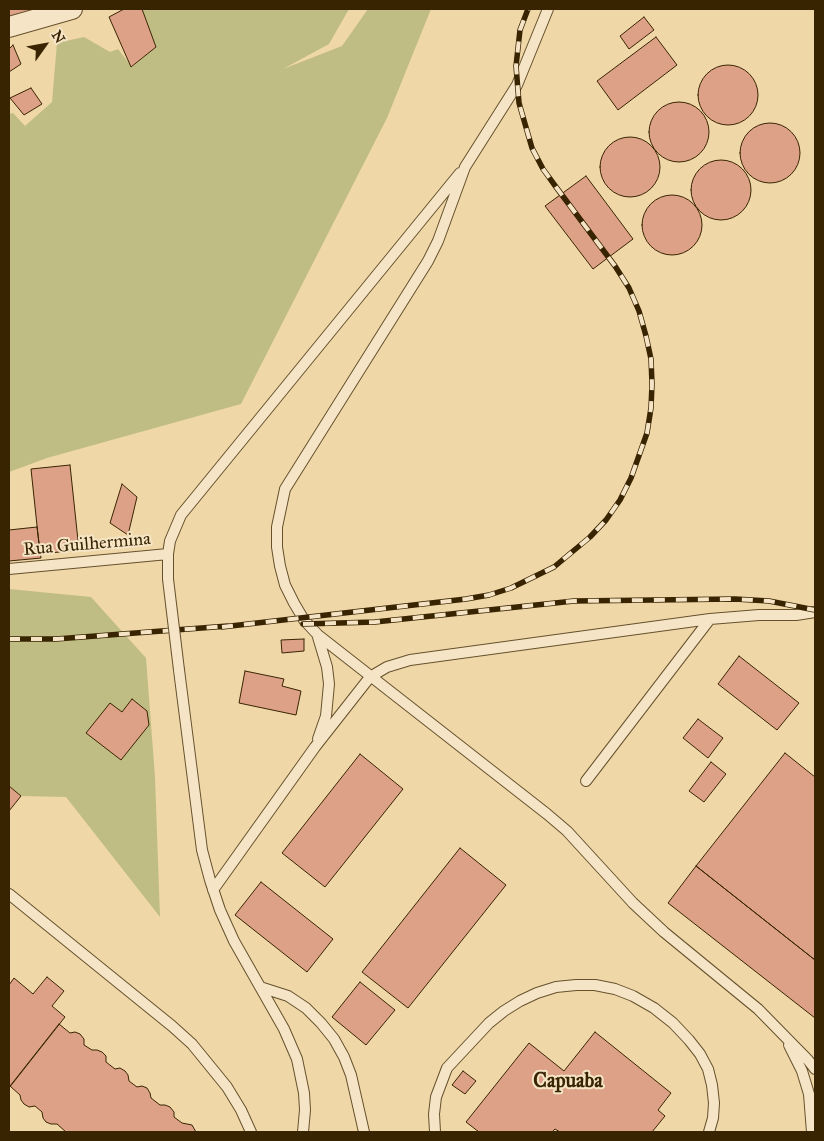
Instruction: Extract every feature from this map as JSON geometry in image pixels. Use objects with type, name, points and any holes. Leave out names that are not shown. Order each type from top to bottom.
[{"type":"street","points":[[9,27],[72,9]]},
{"type":"lane","points":[[303,1132],[304,1093],[297,1060],[284,1029],[234,941],[213,890],[202,850],[168,579],[168,554],[175,528],[186,510],[465,167],[517,85],[548,9]]},
{"type":"lane","points":[[465,167],[438,241],[428,260],[286,489],[277,527],[277,547],[285,585],[304,620],[318,635],[567,831],[639,909],[664,932],[758,1009],[815,1069]]},
{"type":"lane","name":"Rua Guilhermina","points":[[9,569],[168,554]]},
{"type":"lane","points":[[213,890],[315,747],[370,677],[388,667],[410,660],[710,618],[759,615],[796,616],[815,612]]},
{"type":"lane","points":[[586,781],[710,618]]},
{"type":"lane","points":[[315,747],[326,716],[329,684],[328,667],[318,635]]},
{"type":"lane","points":[[9,894],[192,1044],[227,1087],[241,1110],[251,1132]]},
{"type":"lane","points":[[435,1132],[434,1114],[436,1098],[440,1082],[447,1068],[489,1024],[504,1011],[520,1001],[556,987],[595,985],[633,996],[660,1013],[689,1040],[704,1062],[712,1086],[714,1103],[713,1118],[709,1132]]},
{"type":"lane","points":[[260,987],[288,996],[306,1008],[321,1022],[334,1039],[351,1075],[364,1132]]},
{"type":"lane","points":[[777,1028],[793,1050],[802,1071],[809,1094],[812,1132]]},
{"type":"shaded area","points":[[142,9],[349,9],[329,44],[283,69],[342,46],[368,9],[431,9],[387,118],[241,404],[47,458],[9,472],[9,114],[13,113],[25,126],[52,102],[57,43],[84,37],[110,52],[118,49],[132,67],[156,47]]},
{"type":"shaded area","points":[[9,589],[91,597],[146,658],[155,777],[160,917],[66,797],[21,796],[9,786]]},
{"type":"building","points":[[9,9],[37,9],[9,21]]},
{"type":"building","points":[[124,9],[142,9],[156,47],[131,67],[109,17]]},
{"type":"building","points":[[644,17],[654,30],[629,49],[620,36]]},
{"type":"building","points":[[656,37],[677,65],[618,110],[597,81]]},
{"type":"building","points":[[13,45],[21,64],[9,72],[9,49]]},
{"type":"building","points":[[728,65],[744,70],[749,74],[753,79],[758,95],[753,111],[749,116],[744,120],[728,125],[712,120],[707,116],[703,111],[698,95],[703,79],[707,74],[712,70]]},
{"type":"building","points":[[31,88],[42,104],[24,115],[10,98]]},
{"type":"building","points":[[679,102],[695,107],[700,111],[704,116],[709,132],[704,148],[700,153],[695,157],[679,162],[663,157],[658,153],[654,148],[649,132],[654,116],[658,111],[663,107]]},
{"type":"building","points":[[770,123],[786,128],[791,132],[795,137],[800,153],[795,169],[791,174],[786,178],[770,183],[754,178],[749,174],[745,169],[740,153],[745,137],[749,132],[754,128]]},
{"type":"building","points":[[630,137],[647,142],[655,150],[660,167],[655,184],[647,192],[630,197],[613,192],[605,184],[600,167],[605,150],[613,142]]},
{"type":"building","points":[[721,160],[737,165],[742,169],[746,174],[751,190],[746,206],[742,211],[737,215],[721,220],[705,215],[700,211],[696,206],[691,190],[696,174],[700,169],[705,165]]},
{"type":"building","points":[[586,176],[633,239],[593,269],[545,206]]},
{"type":"building","points":[[672,195],[689,200],[697,208],[702,225],[697,242],[689,250],[672,255],[655,250],[647,242],[642,225],[647,208],[655,200]]},
{"type":"building","points":[[70,465],[79,550],[40,554],[31,469]]},
{"type":"building","points":[[122,484],[137,497],[128,535],[110,523]]},
{"type":"building","points":[[37,527],[41,558],[9,561],[9,530]]},
{"type":"building","points":[[304,639],[304,651],[282,653],[281,640]]},
{"type":"building","points":[[739,656],[799,703],[777,730],[718,684]]},
{"type":"building","points":[[245,671],[284,679],[282,686],[301,691],[296,715],[239,703]]},
{"type":"building","points":[[132,699],[147,711],[149,725],[121,760],[86,733],[110,703],[122,712]]},
{"type":"building","points":[[698,719],[723,738],[708,758],[683,738]]},
{"type":"building","points":[[785,753],[815,777],[815,960],[696,866]]},
{"type":"building","points":[[360,754],[403,789],[325,887],[282,853]]},
{"type":"building","points":[[711,762],[726,774],[704,802],[689,791]]},
{"type":"building","points":[[9,786],[21,796],[9,811]]},
{"type":"building","points":[[460,848],[506,885],[408,1008],[362,972]]},
{"type":"building","points":[[696,866],[815,960],[815,1018],[668,903]]},
{"type":"building","points":[[261,882],[333,939],[307,972],[235,915]]},
{"type":"building","points":[[47,977],[64,991],[52,1006],[65,1017],[9,1088],[9,985],[14,978],[33,994]]},
{"type":"building","points":[[360,982],[395,1010],[366,1045],[332,1017]]},
{"type":"building","points":[[59,1024],[70,1033],[80,1034],[84,1039],[84,1045],[92,1050],[102,1052],[106,1056],[106,1062],[115,1069],[120,1068],[125,1071],[129,1081],[137,1087],[147,1088],[151,1098],[160,1105],[170,1107],[174,1112],[174,1117],[182,1123],[192,1125],[196,1132],[66,1132],[57,1124],[46,1122],[42,1112],[35,1106],[29,1107],[24,1104],[20,1095],[10,1086]]},
{"type":"building","points":[[595,1032],[671,1093],[658,1110],[665,1116],[652,1132],[560,1132],[555,1129],[552,1132],[479,1132],[466,1122],[529,1043],[564,1071]]},
{"type":"building","points":[[463,1071],[476,1081],[465,1094],[452,1085]]},
{"type":"railway","points":[[222,627],[466,599],[489,595],[511,588],[554,567],[590,537],[606,520],[620,500],[631,478],[647,433],[651,408],[651,359],[646,336],[639,311],[629,288],[615,266],[543,169],[532,148],[519,103],[516,66],[520,30],[528,9]]},
{"type":"railway","points":[[303,624],[375,622],[574,601],[735,599],[769,601],[815,610]]},
{"type":"railway","points":[[9,639],[56,639],[228,626]]},
{"type":"district","name":"Capuaba","points":[[568,1082]]}]
